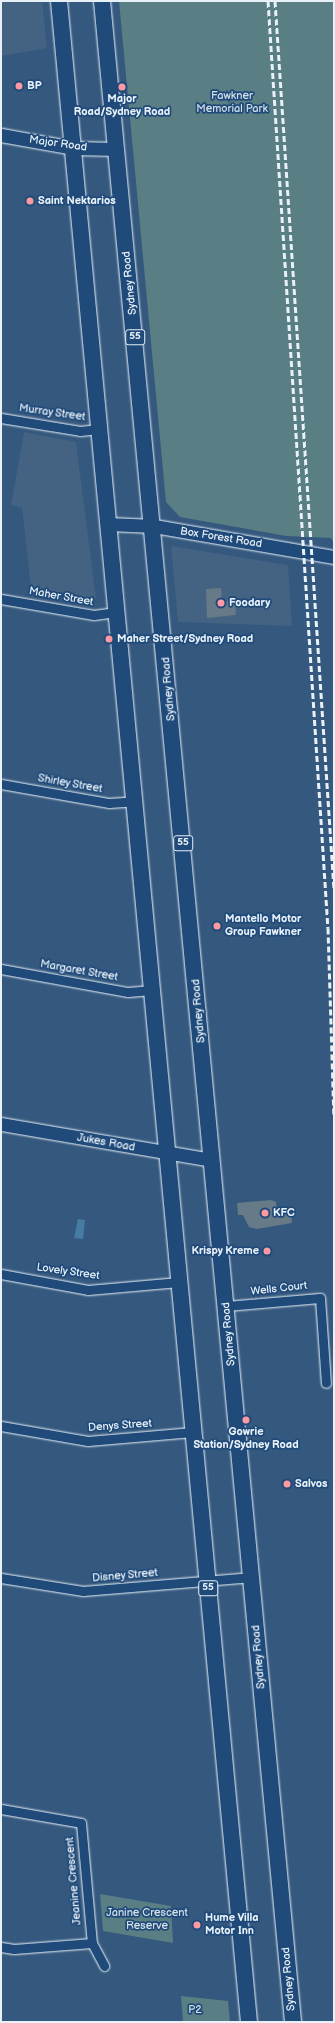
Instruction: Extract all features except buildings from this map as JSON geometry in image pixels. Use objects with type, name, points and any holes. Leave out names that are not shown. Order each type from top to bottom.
[{"type":"highway","name":"55","points":[[59,1],[248,2022]]},
{"type":"highway","name":"Sydney Road","points":[[102,1],[154,526],[293,2022]]},
{"type":"street","name":"Major Road","points":[[1,135],[73,148],[116,149]]},
{"type":"street","name":"Murray Street","points":[[1,418],[74,430],[100,428]]},
{"type":"street","name":"Box Forest Road","points":[[108,524],[154,526],[334,557]]},
{"type":"street","name":"Maher Street","points":[[1,599],[94,615],[116,612]]},
{"type":"street","name":"Shirley Street","points":[[1,784],[109,803],[135,801]]},
{"type":"street","name":"Margaret Street","points":[[1,969],[128,992],[152,990]]},
{"type":"street","name":"Jukes Road","points":[[1,1124],[168,1154],[212,1160]]},
{"type":"street","name":"Lovely Street","points":[[1,1274],[88,1290],[179,1282]]},
{"type":"street","name":"Wells Court","points":[[226,1306],[320,1298],[326,1383]]},
{"type":"street","name":"Denys Street","points":[[1,1426],[88,1441],[193,1432]]},
{"type":"street","name":"Disney Street","points":[[1,1578],[83,1591],[252,1577]]},
{"type":"street","name":"Jeanine Crescent","points":[[1,1809],[81,1823],[92,1942],[104,1966]]},
{"type":"street","points":[[1,1947],[14,1949],[92,1942]]},
{"type":"shaded area","points":[[1,1],[42,1],[47,48],[1,56]]},
{"type":"shaded area","points":[[24,432],[76,442],[96,599],[31,588],[22,508],[11,505]]},
{"type":"shaded area","points":[[171,546],[288,565],[292,626],[178,622]]},
{"type":"shaded area","points":[[78,1219],[85,1220],[83,1239],[74,1238]]},
{"type":"green space","name":"Fawkner Memorial Park","points":[[119,1],[334,1],[334,544],[331,538],[286,536],[180,517],[166,502]]},
{"type":"green space","name":"Janine Crescent Reserve","points":[[100,1894],[171,1906],[173,1943],[103,1931]]},
{"type":"green space","name":"P2","points":[[181,1996],[228,2001],[230,2022],[183,2022]]},
{"type":"railway","points":[[268,1],[328,928],[334,1114]]},
{"type":"railway","points":[[275,1],[334,890]]},
{"type":"place","name":"BP","points":[[19,86]]},
{"type":"place","name":"Major Road/Sydney Road","points":[[122,87]]},
{"type":"place","name":"Saint Nektarios","points":[[30,201]]},
{"type":"place","name":"Foodary","points":[[221,603]]},
{"type":"place","name":"Maher Street/Sydney Road","points":[[109,639]]},
{"type":"place","name":"Mantello Motor Group Fawkner","points":[[217,926]]},
{"type":"place","name":"KFC","points":[[265,1213]]},
{"type":"place","name":"Krispy Kreme","points":[[267,1251]]},
{"type":"place","name":"Gowrie Station/Sydney Road","points":[[246,1420]]},
{"type":"place","name":"Salvos","points":[[287,1484]]},
{"type":"place","name":"Hume Villa Motor Inn","points":[[197,1925]]}]
